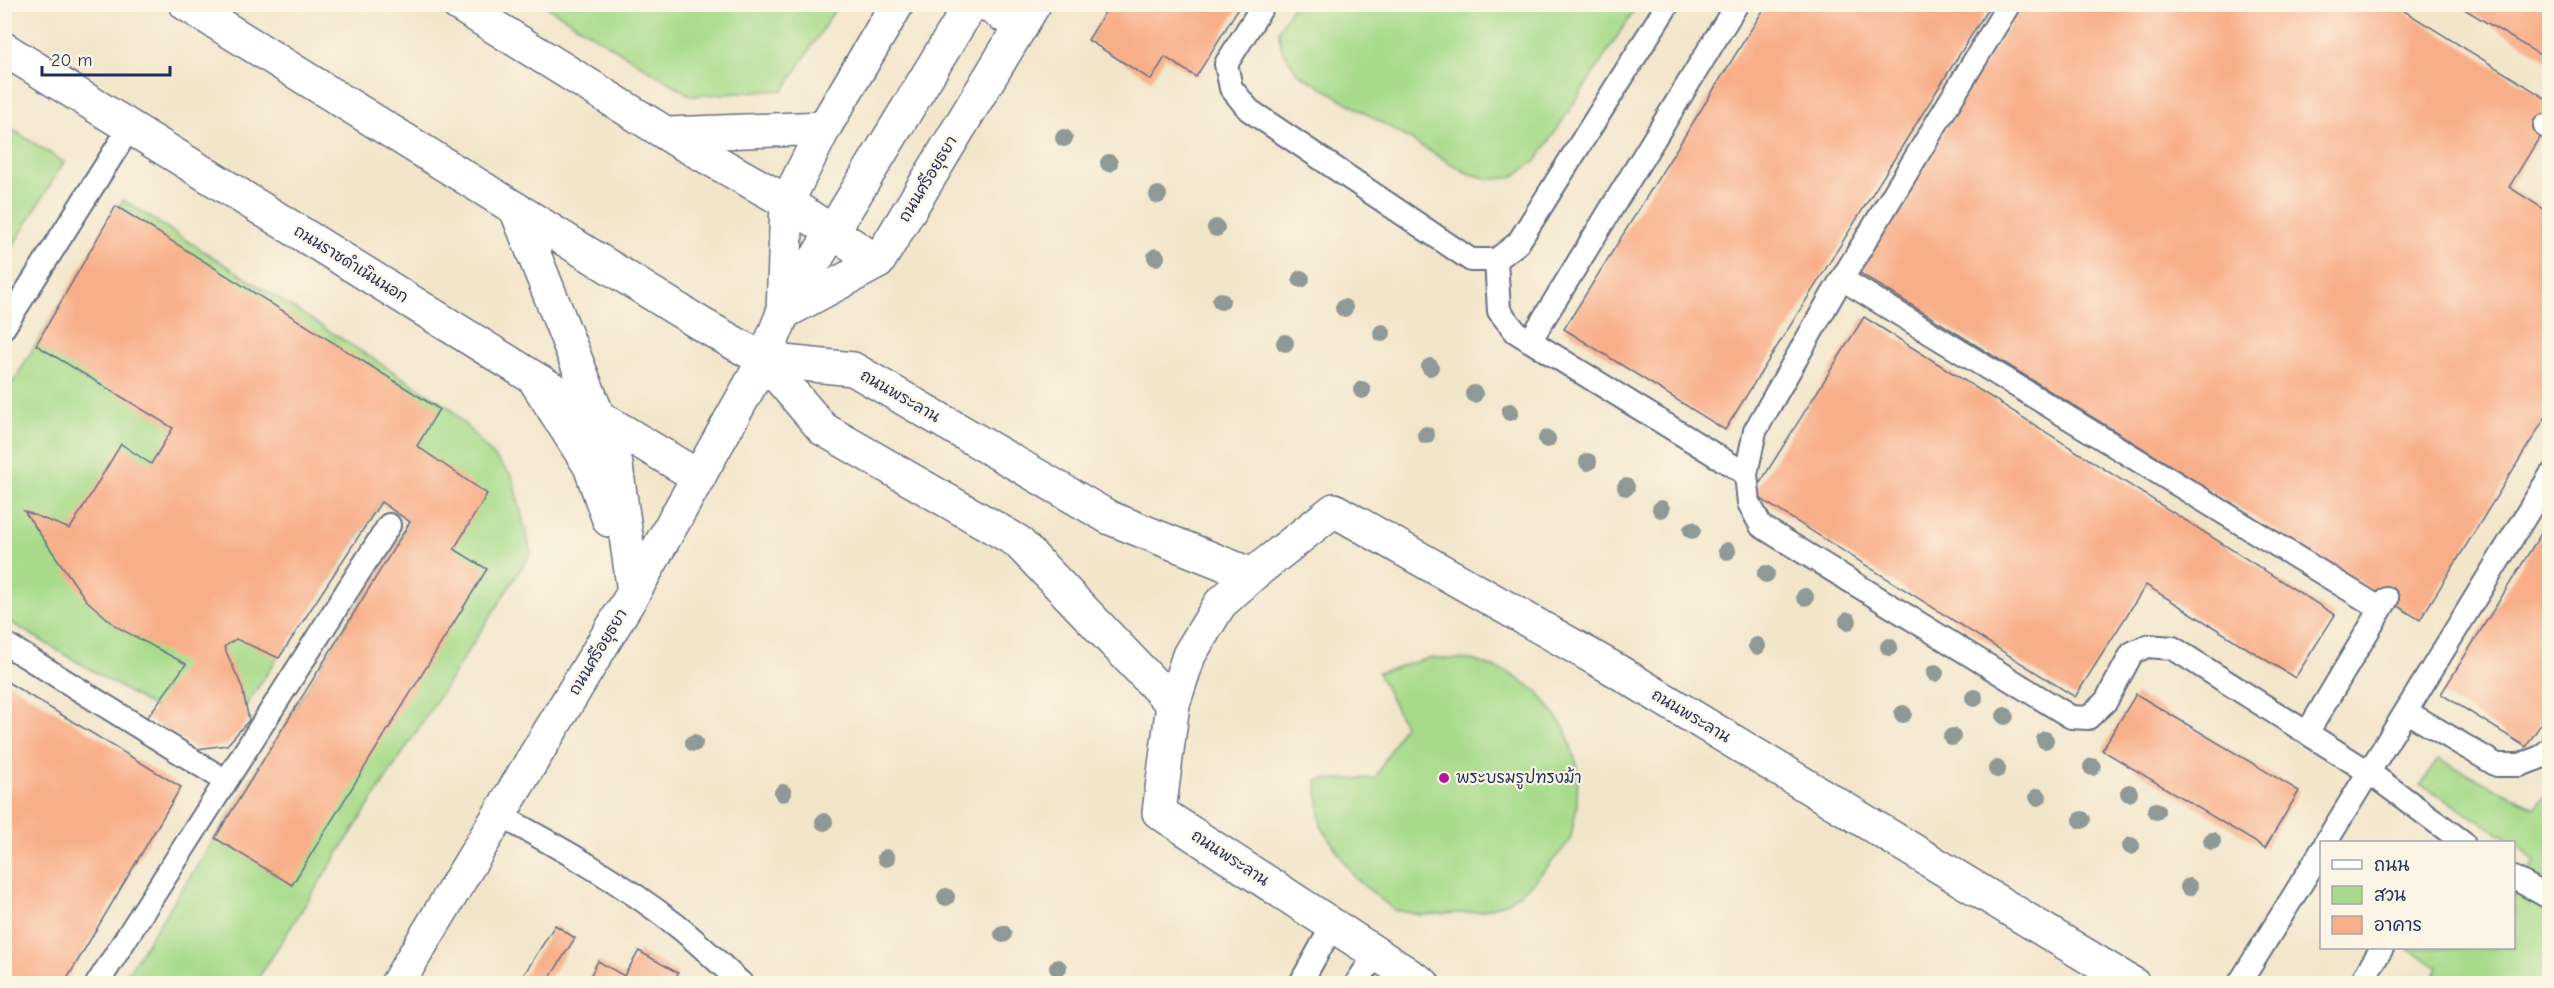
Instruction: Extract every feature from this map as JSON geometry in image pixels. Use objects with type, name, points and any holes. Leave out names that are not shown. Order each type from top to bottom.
[{"type":"main road","points":[[186,4],[764,360],[823,429],[1017,541],[1173,704]]},
{"type":"main road","points":[[458,4],[667,134],[787,202],[878,262],[783,313]]},
{"type":"main road","name":"ถนนศรีอยุธยา","points":[[783,313],[787,202],[824,128],[897,4]]},
{"type":"main road","name":"ถนนศรีอยุธยา","points":[[397,984],[634,592],[764,360],[783,313],[971,4]]},
{"type":"main road","points":[[987,4],[1028,16]]},
{"type":"main road","name":"ถนนศรีอยุธยา","points":[[878,262],[1028,16]]},
{"type":"main road","name":"ถนนราชดำเนินนอก","points":[[4,49],[534,378],[699,477]]},
{"type":"main road","points":[[667,134],[824,128]]},
{"type":"main road","points":[[516,209],[615,459],[634,592]]},
{"type":"main road","name":"ถนนพระลาน","points":[[764,360],[853,369],[1110,518],[1252,575]]},
{"type":"main road","points":[[534,378],[590,466],[634,592]]},
{"type":"main road","name":"ถนนพระลาน","points":[[1423,984],[1159,812],[1173,704],[1190,655],[1220,604],[1252,575],[1334,510],[1623,675],[2133,984]]},
{"type":"lane","points":[[1264,4],[1226,64],[1231,88],[1249,110],[1471,260],[1496,260],[1518,243],[1668,4]]},
{"type":"lane","points":[[1530,341],[1737,4]]},
{"type":"lane","points":[[2009,4],[1842,279],[1755,431],[1746,474],[1749,503],[1761,526],[2071,717],[2088,718],[2106,701],[2132,653],[2147,646],[2174,648],[2370,773],[2460,841]]},
{"type":"lane","points":[[4,327],[130,127]]},
{"type":"lane","points":[[1496,260],[1499,311],[1516,332],[1746,474]]},
{"type":"lane","points":[[1842,279],[2384,604],[2307,733]]},
{"type":"lane","points":[[2327,841],[2550,476]]},
{"type":"lane","points":[[97,984],[389,525]]},
{"type":"lane","points":[[4,643],[226,781]]},
{"type":"lane","points":[[2407,712],[2497,765],[2520,765],[2541,758],[2550,749]]},
{"type":"lane","points":[[499,815],[584,861],[632,894],[677,926],[742,984]]},
{"type":"lane","points":[[2239,984],[2320,853]]},
{"type":"lane","points":[[2515,879],[2550,898]]},
{"type":"lane","points":[[1300,984],[1333,925]]},
{"type":"lane","points":[[2360,984],[2381,949]]},
{"type":"lane","points":[[1356,984],[1376,953]]},
{"type":"green space","points":[[544,5],[838,5],[784,90],[691,96]]},
{"type":"green space","points":[[1293,5],[1638,5],[1537,160],[1511,178],[1489,179],[1467,173],[1297,73],[1282,49],[1278,31]]},
{"type":"green space","points":[[5,125],[64,162],[5,259]]},
{"type":"green space","points":[[123,200],[449,407],[512,476],[531,553],[255,983],[121,983],[215,838],[410,522],[381,502],[219,746],[5,619],[4,397]]},
{"type":"green space","points":[[1429,658],[1473,660],[1509,673],[1537,691],[1565,728],[1578,768],[1577,806],[1570,841],[1534,882],[1508,902],[1479,912],[1420,915],[1394,910],[1355,878],[1321,826],[1317,780],[1375,778],[1404,725],[1378,673]]},
{"type":"green space","points":[[2438,759],[2535,808],[2549,791],[2549,983],[2431,983],[2438,967],[2409,949],[2515,949],[2515,896],[2535,862],[2515,841],[2421,785]]},
{"type":"building","points":[[1110,4],[1241,4],[1196,77],[1165,57],[1151,80],[1088,40]]},
{"type":"building","points":[[1767,4],[1991,4],[1725,430],[1564,329]]},
{"type":"building","points":[[2021,4],[2393,4],[2550,101],[2550,120],[2509,187],[2550,213],[2550,410],[2420,620],[1858,272]]},
{"type":"building","points":[[2456,4],[2550,4],[2550,61]]},
{"type":"building","points":[[116,206],[439,409],[417,446],[487,494],[454,549],[487,569],[292,885],[215,838],[410,522],[381,502],[279,658],[236,639],[224,647],[242,687],[249,720],[227,745],[196,749],[147,718],[186,664],[117,627],[86,600],[24,511],[70,529],[121,444],[151,464],[173,428],[36,345]]},
{"type":"building","points":[[1864,317],[2335,615],[2295,678],[2146,585],[2075,697],[1753,494]]},
{"type":"building","points":[[2550,519],[2550,710],[2526,747],[2441,694]]},
{"type":"building","points":[[4,680],[181,787],[64,984],[4,984]]},
{"type":"building","points":[[2136,694],[2299,791],[2265,848],[2102,750]]},
{"type":"building","points":[[555,925],[575,938],[546,984],[518,984]]},
{"type":"building","points":[[639,951],[678,973],[673,984],[586,984],[598,961],[624,976]]},
{"type":"place","name":"พระบรมรูปทรงม้า","points":[[1444,778]]}]
